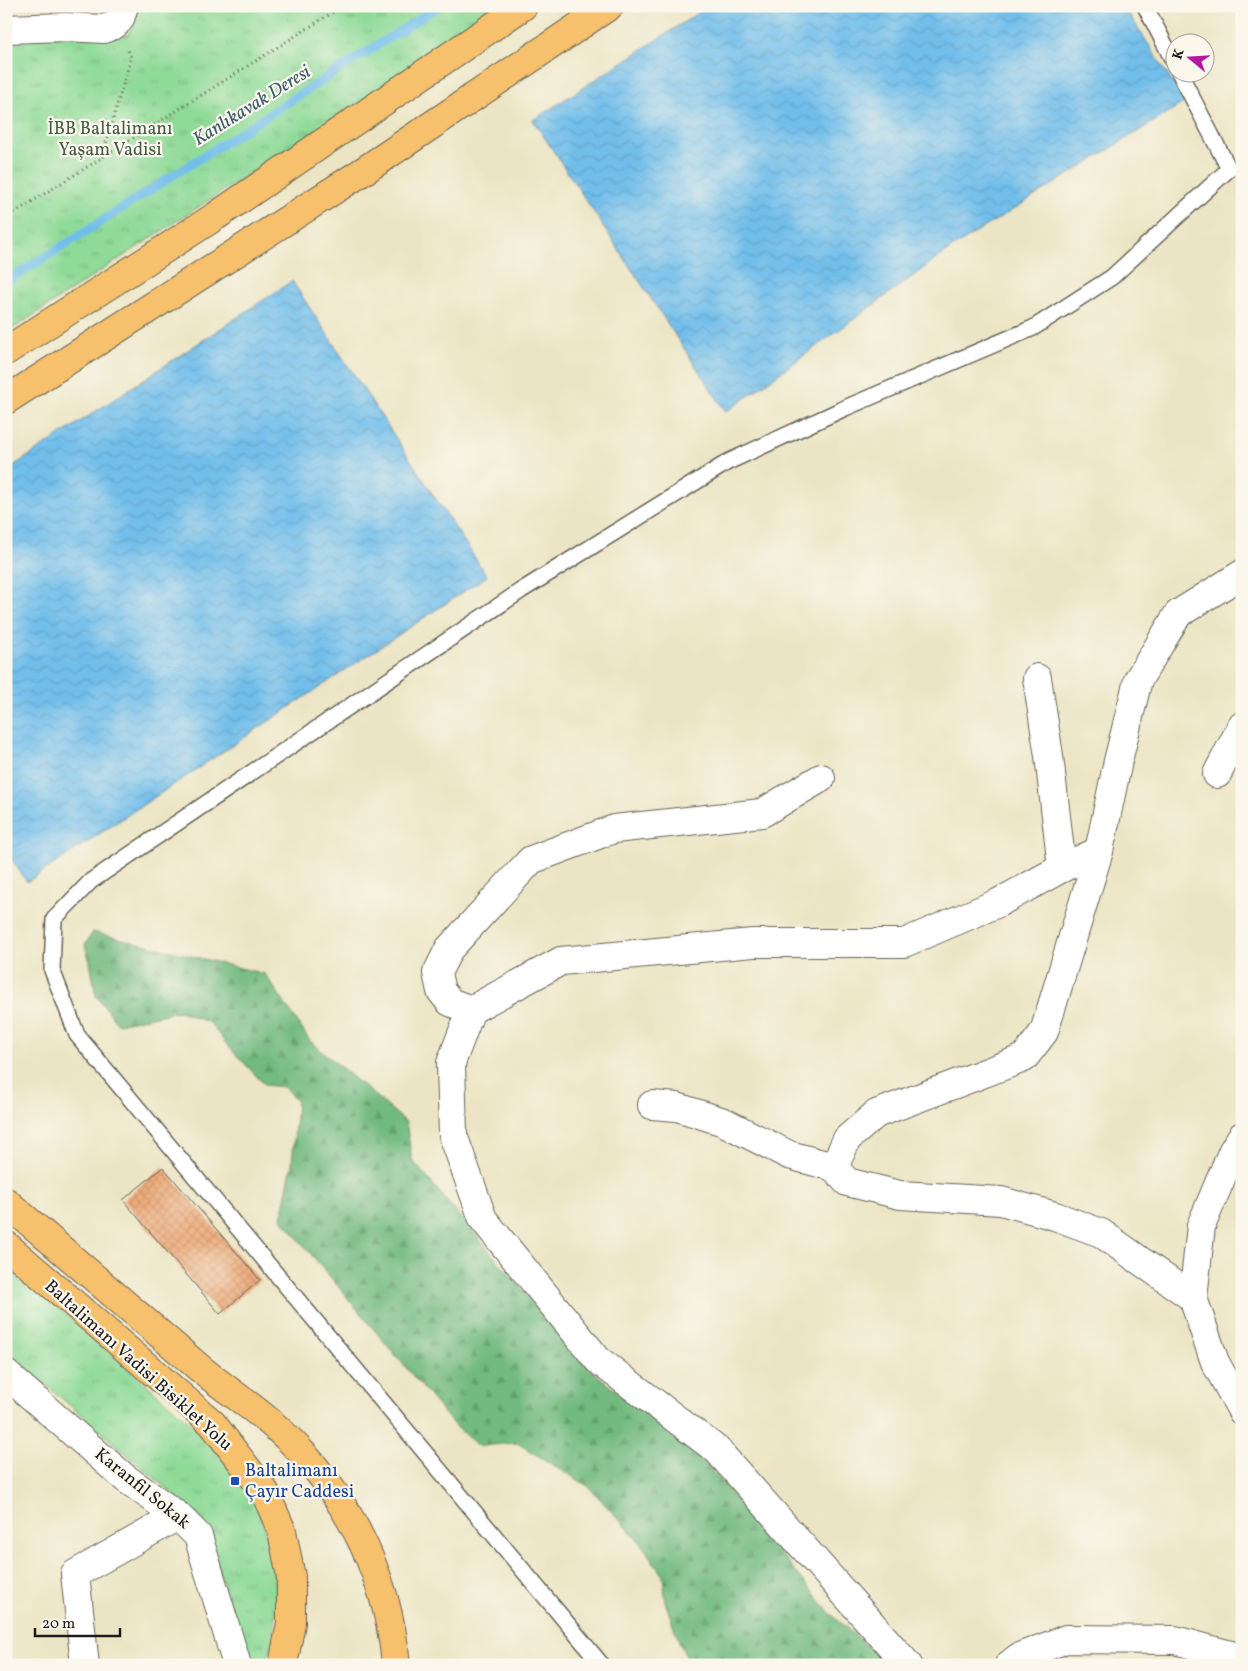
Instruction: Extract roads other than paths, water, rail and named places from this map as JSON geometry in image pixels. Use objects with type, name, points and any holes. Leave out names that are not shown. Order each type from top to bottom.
[{"type":"main road","points":[[6,351],[216,216],[524,6]]},
{"type":"main road","points":[[6,400],[350,179],[609,6]]},
{"type":"main road","points":[[6,1202],[205,1373],[265,1418],[294,1444],[320,1472],[336,1495],[364,1546],[384,1604],[393,1639],[396,1665]]},
{"type":"main road","points":[[6,1245],[212,1423],[266,1492],[282,1531],[291,1577],[292,1623],[283,1665]]},
{"type":"street","points":[[6,29],[65,27],[104,29],[119,16]]},
{"type":"street","points":[[834,1167],[848,1139],[876,1114],[1024,1058],[1044,1032],[1099,851],[1118,760],[1138,680],[1178,614],[1242,574]]},
{"type":"street","points":[[1038,678],[1062,868]]},
{"type":"street","points":[[1217,774],[1242,726]]},
{"type":"street","points":[[471,1010],[450,1002],[441,991],[437,972],[449,949],[530,860],[614,829],[762,813],[821,778]]},
{"type":"street","points":[[908,1665],[717,1450],[598,1360],[483,1219],[453,1135],[450,1063],[471,1010],[561,961],[753,943],[904,943],[998,902],[1062,868],[1099,851]]},
{"type":"street","points":[[652,1105],[677,1107],[724,1122],[789,1155],[834,1167],[846,1182],[900,1195],[1001,1201],[1055,1216],[1101,1234],[1193,1298]]},
{"type":"street","points":[[1242,1136],[1232,1150],[1201,1226],[1193,1298],[1216,1362],[1242,1411]]},
{"type":"street","points":[[1216,1362],[1242,1385]]},
{"type":"street","name":"Karanfil Sokak","points":[[6,1374],[125,1478],[178,1516],[198,1536],[237,1665]]},
{"type":"street","points":[[85,1665],[75,1574],[178,1516]]},
{"type":"street","points":[[1008,1665],[1019,1657],[1066,1639],[1175,1640],[1242,1658]]},
{"type":"lane","points":[[1144,6],[1166,47]]},
{"type":"lane","points":[[602,1665],[77,1035],[52,970],[54,919],[91,882],[522,590],[728,462],[845,408],[1033,328],[1112,277],[1229,169],[1184,82]]},
{"type":"water","points":[[709,6],[1124,6],[1166,72],[1166,82],[1172,82],[1185,102],[953,247],[726,412],[533,120]]},
{"type":"water","points":[[292,281],[487,576],[27,882],[6,851],[6,471]]},
{"type":"waterway","name":"Kanlıkavak Deresi","points":[[6,282],[439,6]]},
{"type":"place","name":"Baltalimanı Çayır Caddesi","points":[[235,1481]]},
{"type":"park label","name":"İBB Baltalimanı Yaşam Vadisi","points":[[110,139]]}]
